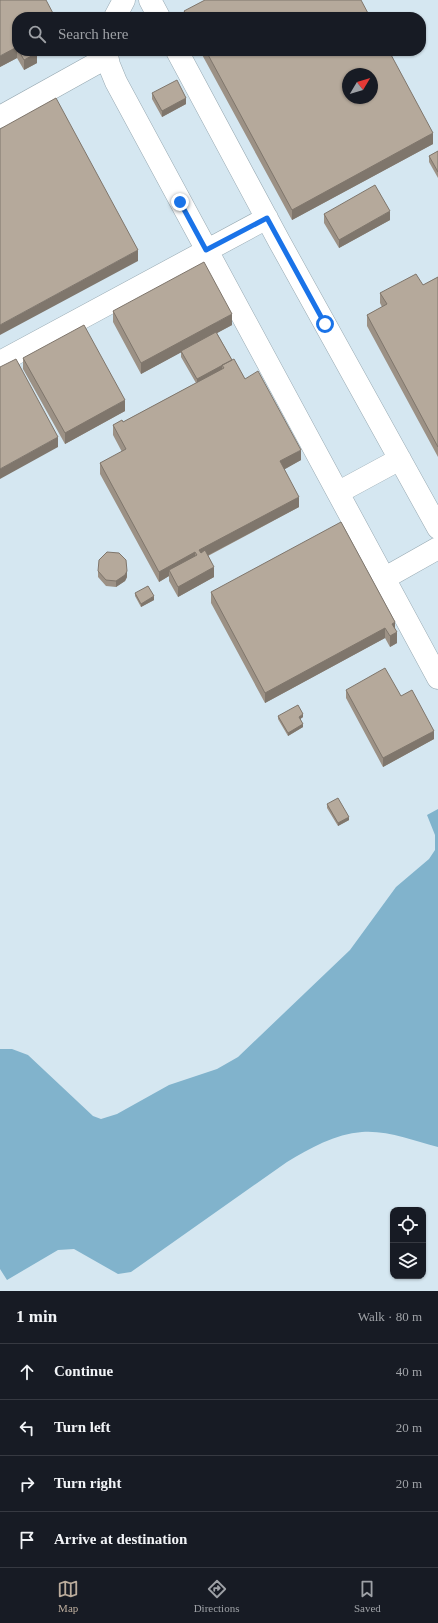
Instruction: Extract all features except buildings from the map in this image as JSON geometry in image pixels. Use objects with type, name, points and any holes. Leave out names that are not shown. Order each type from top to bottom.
[{"type":"lane","points":[[118,12],[124,0]]},
{"type":"lane","points":[[150,0],[156,12]]},
{"type":"lane","points":[[180,56],[438,528]]},
{"type":"lane","points":[[0,117],[102,57],[108,65],[206,250],[339,492],[438,678]]},
{"type":"lane","points":[[0,362],[267,218]]},
{"type":"lane","points":[[339,492],[400,459]]},
{"type":"lane","points":[[385,578],[438,548]]},
{"type":"shaded area","points":[[438,809],[438,1147],[400,1136],[371,1132],[352,1133],[332,1139],[287,1162],[131,1272],[118,1274],[74,1249],[58,1250],[7,1280],[0,1269],[0,1049],[12,1049],[28,1055],[93,1116],[101,1119],[117,1114],[169,1085],[217,1069],[238,1057],[350,950],[396,887],[429,859],[435,850],[435,835],[427,815]]},
{"type":"route","points":[[180,202],[206,250],[267,218],[325,324]]}]
